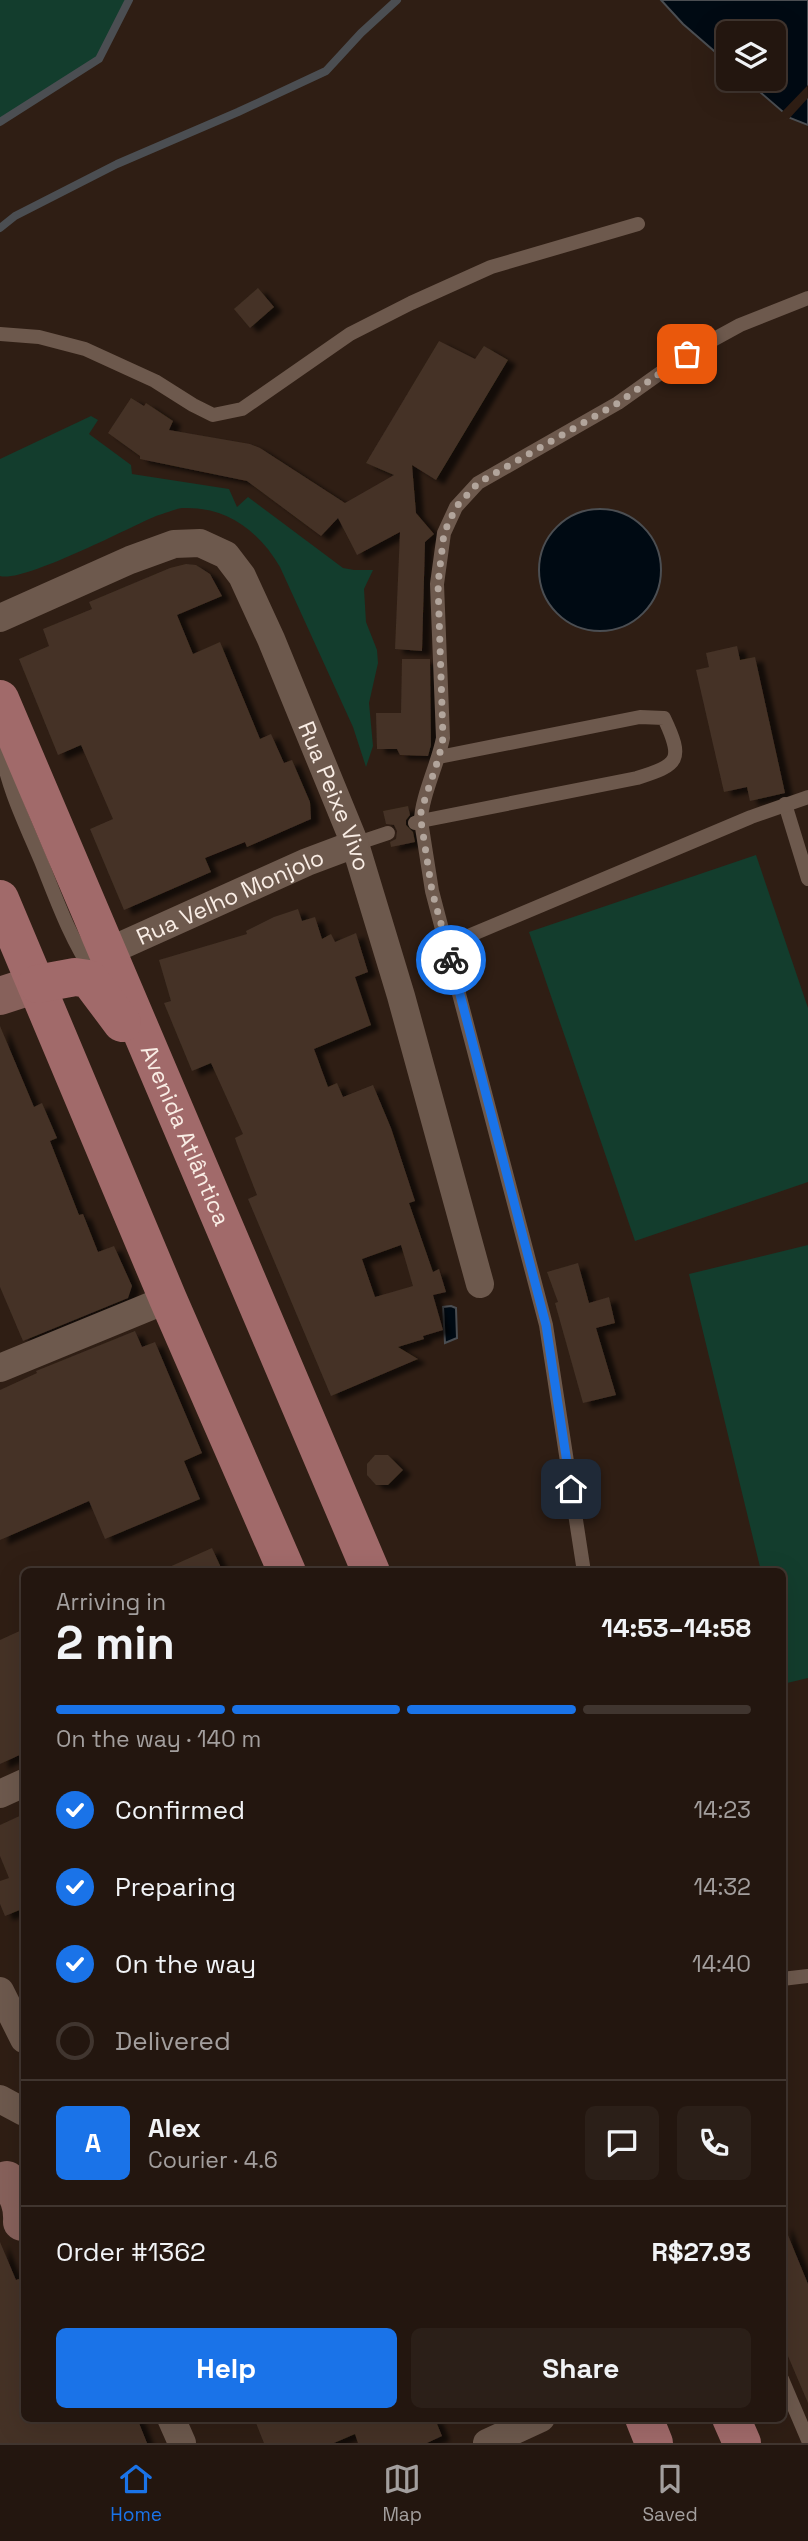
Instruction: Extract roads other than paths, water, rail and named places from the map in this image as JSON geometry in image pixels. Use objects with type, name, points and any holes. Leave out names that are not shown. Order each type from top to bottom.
[{"type":"main road","name":"Avenida Atlântica","points":[[0,699],[369,1568]]},
{"type":"main road","points":[[0,899],[168,1299],[285,1568]]},
{"type":"main road","points":[[37,984],[75,976],[89,979],[155,1067]]},
{"type":"main road","points":[[646,2422],[654,2443]]},
{"type":"main road","points":[[734,2422],[742,2443]]},
{"type":"street","name":"Rua Peixe Vivo","points":[[0,618],[130,560],[174,544],[200,543],[226,555],[242,576],[271,639],[355,844],[401,996],[480,1284]]},
{"type":"street","name":"Rua Velho Monjolo","points":[[107,951],[307,862],[355,844]]},
{"type":"street","points":[[0,996],[37,984]]},
{"type":"street","points":[[0,1368],[168,1299]]},
{"type":"street","points":[[0,1794],[21,1784]]},
{"type":"street","points":[[0,1991],[21,2033]]},
{"type":"street","points":[[0,2099],[21,2110]]},
{"type":"street","points":[[11,2177],[21,2204]]},
{"type":"street","points":[[173,2422],[182,2443]]},
{"type":"street","points":[[487,2443],[532,2422]]},
{"type":"lane","points":[[0,334],[38,337],[85,349],[155,381],[192,405],[214,415],[242,408],[351,334],[480,272],[638,224]]},
{"type":"lane","points":[[583,1568],[546,1325],[432,891],[417,823],[443,738],[438,584],[444,533],[456,507],[478,483],[618,403],[687,354],[740,325],[808,298]]},
{"type":"lane","points":[[417,823],[637,778],[666,769],[674,759],[675,741],[664,718],[640,717],[439,757]]},
{"type":"lane","points":[[0,743],[4,771],[75,946],[155,1067]]},
{"type":"lane","points":[[447,945],[785,804],[808,797]]},
{"type":"lane","points":[[785,804],[808,878]]},
{"type":"lane","points":[[355,844],[388,832]]},
{"type":"lane","points":[[786,1979],[808,1976]]},
{"type":"lane","points":[[786,2388],[808,2440]]},
{"type":"waterway","points":[[0,122],[99,59],[129,0]]},
{"type":"waterway","points":[[0,228],[15,216],[117,164],[326,71],[361,33],[397,0]]}]
